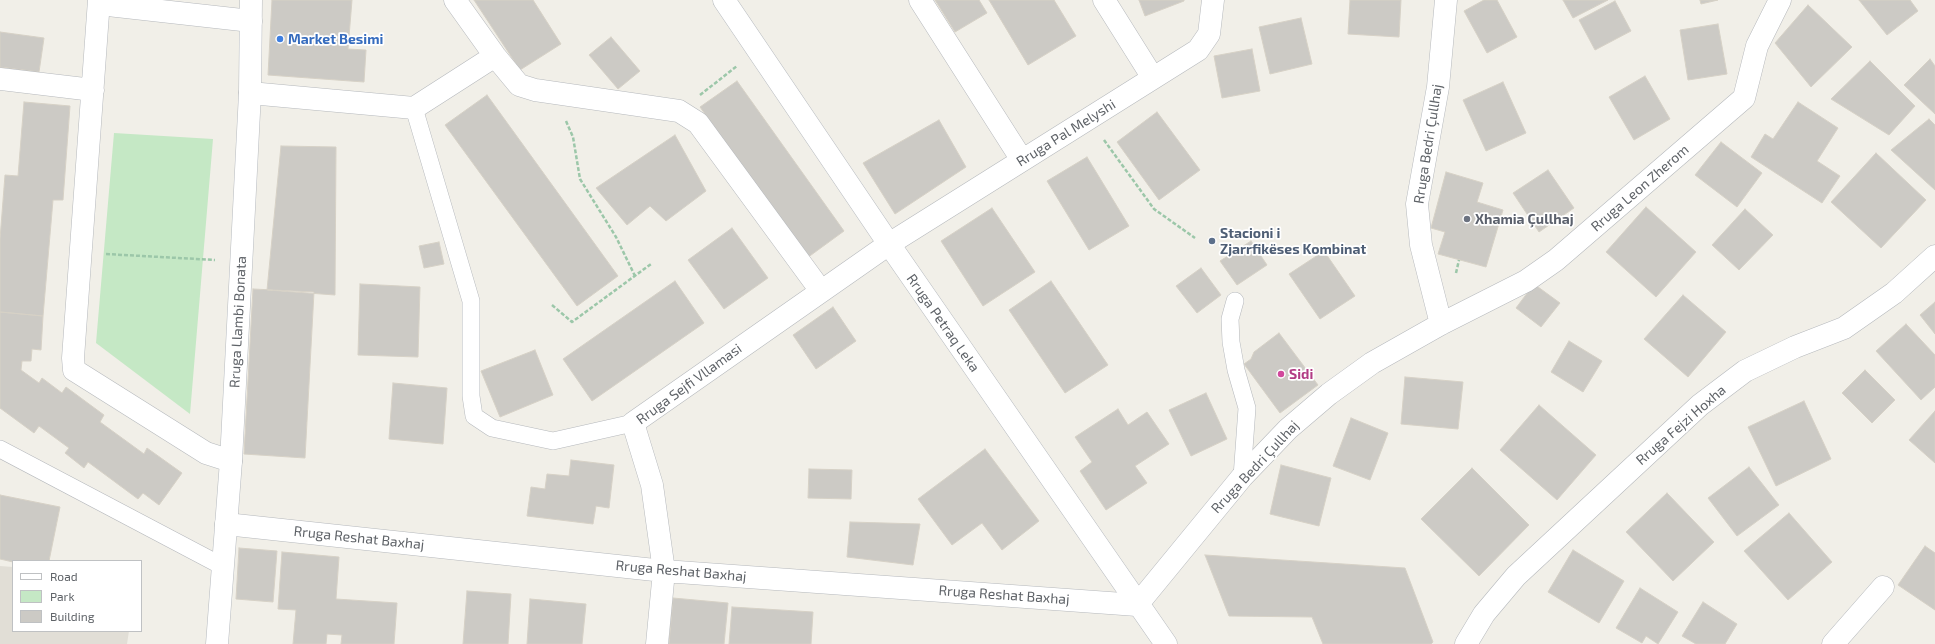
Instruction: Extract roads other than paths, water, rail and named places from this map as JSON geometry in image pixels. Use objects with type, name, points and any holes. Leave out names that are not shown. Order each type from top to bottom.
[{"type":"street","points":[[455,0],[495,56],[519,84],[535,90],[679,111],[698,123],[821,291]]},
{"type":"street","name":"Rruga Petraq Leka","points":[[724,0],[889,244],[1166,644]]},
{"type":"street","points":[[920,0],[1022,160]]},
{"type":"street","points":[[1104,0],[1153,78]]},
{"type":"street","name":"Rruga Pal Melyshi","points":[[889,244],[1198,50],[1208,34],[1213,0]]},
{"type":"street","name":"Rruga Bedri Çullhaj","points":[[1138,605],[1242,477],[1288,429],[1329,394],[1372,363],[1441,324],[1421,245],[1417,204],[1438,87],[1446,0]]},
{"type":"street","name":"Rruga Leon Zherom","points":[[1441,324],[1526,281],[1556,260],[1744,98],[1757,46],[1780,0]]},
{"type":"street","points":[[231,461],[206,454],[74,370],[73,358],[99,2],[251,11]]},
{"type":"street","name":"Rruga Llambi Bonata","points":[[217,644],[231,461],[250,93],[251,11]]},
{"type":"street","points":[[250,93],[414,108],[495,56]]},
{"type":"street","points":[[0,79],[93,90]]},
{"type":"street","name":"Rruga Sejfi Vllamasi","points":[[657,644],[664,571],[652,485],[633,422],[889,244]]},
{"type":"street","name":"Rruga Fejzi Hoxha","points":[[1466,644],[1484,614],[1516,576],[1700,405],[1744,371],[1794,347],[1844,328],[1894,293],[1935,256]]},
{"type":"street","name":"Rruga Reshat Baxhaj","points":[[226,524],[664,571],[1138,605]]},
{"type":"street","points":[[1833,644],[1883,587]]},
{"type":"lane","points":[[414,108],[471,301],[472,396],[474,416],[492,428],[553,441],[633,422]]},
{"type":"lane","points":[[1235,301],[1230,319],[1231,342],[1236,370],[1247,408],[1242,477]]},
{"type":"lane","points":[[0,449],[222,566]]},
{"type":"place","name":"Market Besimi","points":[[280,39]]},
{"type":"place","name":"Xhamia Çullhaj","points":[[1467,219]]},
{"type":"place","name":"Stacioni i Zjarrfikëses Kombinat","points":[[1212,241]]},
{"type":"place","name":"Sidi","points":[[1281,374]]}]
